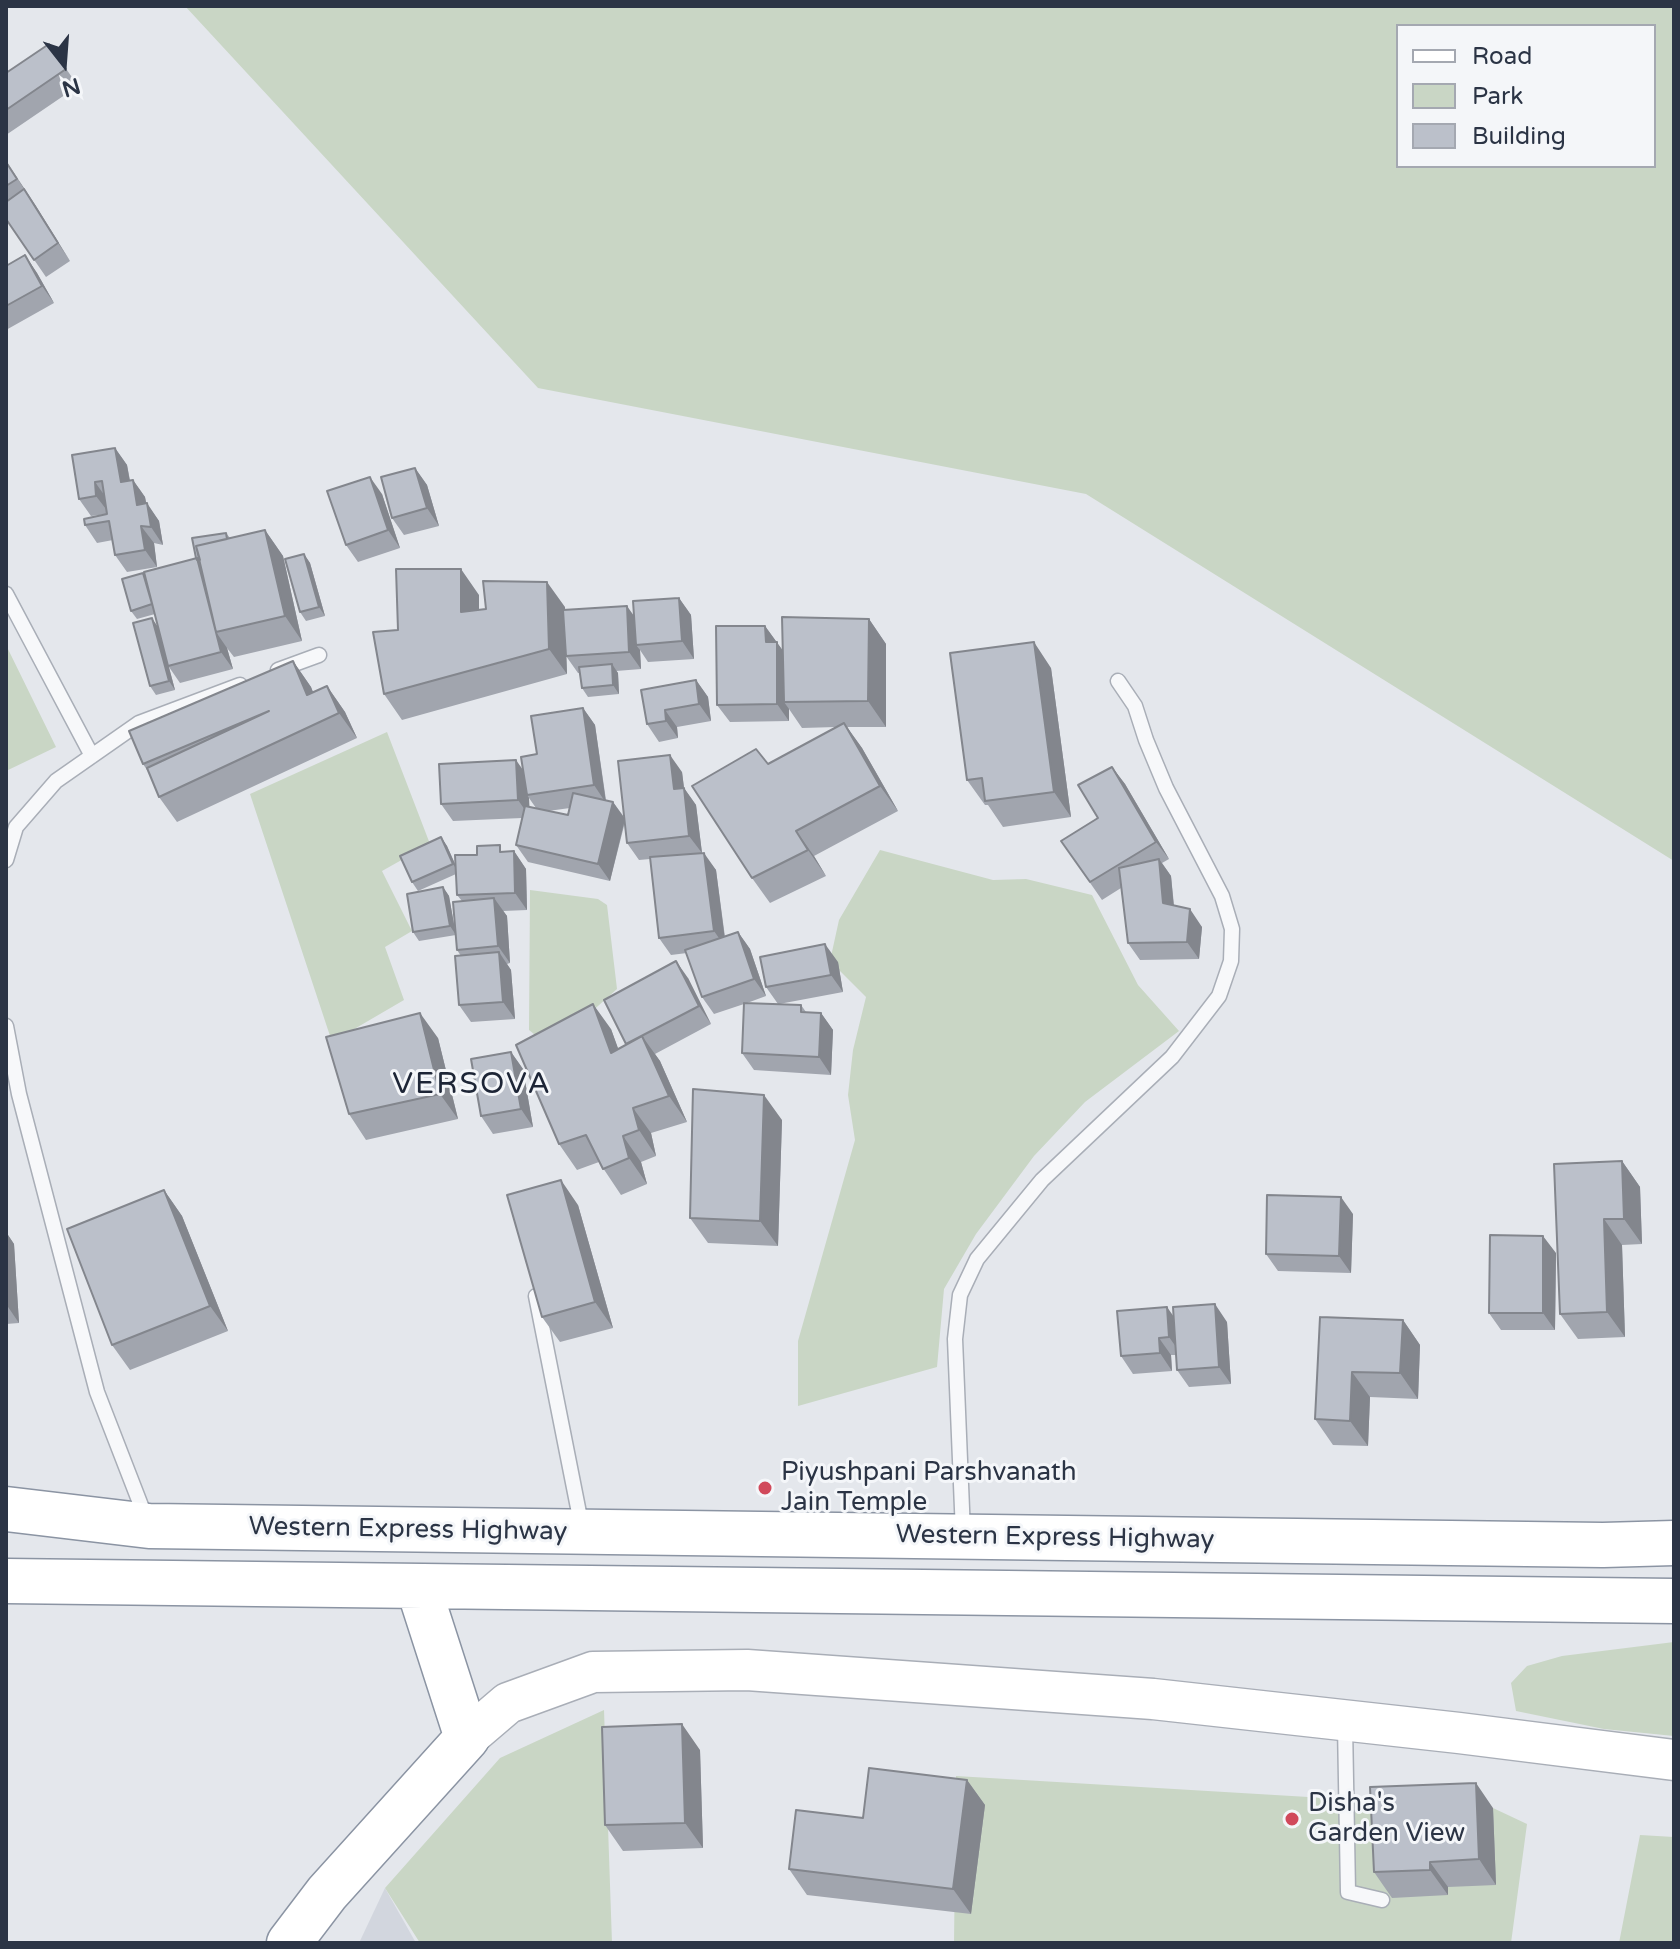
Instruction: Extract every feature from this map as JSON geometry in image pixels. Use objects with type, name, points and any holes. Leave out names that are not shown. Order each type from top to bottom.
[{"type":"highway","name":"Western Express Highway","points":[[6,1509],[149,1526],[1603,1545],[1674,1543]]},
{"type":"highway","points":[[6,1581],[1674,1601]]},
{"type":"highway","points":[[289,1943],[327,1893],[467,1738],[418,1586]]},
{"type":"street","points":[[467,1738],[508,1703],[593,1672],[747,1670],[1153,1699],[1674,1760]]},
{"type":"lane","points":[[6,594],[92,756]]},
{"type":"lane","points":[[6,860],[16,827],[56,781],[139,723],[319,655]]},
{"type":"lane","points":[[963,1537],[955,1339],[960,1295],[977,1259],[1042,1180],[1172,1057],[1219,996],[1231,961],[1232,929],[1222,896],[1166,788],[1135,706],[1118,681]]},
{"type":"lane","points":[[6,1026],[19,1094],[97,1392],[149,1526]]},
{"type":"lane","points":[[536,1296],[583,1532]]},
{"type":"lane","points":[[1345,1720],[1348,1892],[1382,1900]]},
{"type":"shaded area","points":[[385,1888],[416,1943],[359,1943]]},
{"type":"green space","points":[[185,6],[1674,6],[1674,861],[1086,494],[538,388]]},
{"type":"green space","points":[[6,645],[56,747],[6,771]]},
{"type":"green space","points":[[387,732],[430,844],[382,871],[412,931],[385,947],[404,1000],[332,1042],[250,794]]},
{"type":"green space","points":[[880,850],[993,880],[1026,879],[1092,895],[1138,985],[1179,1031],[1085,1102],[1034,1156],[976,1234],[944,1289],[937,1367],[798,1406],[798,1341],[855,1140],[848,1095],[853,1050],[866,997],[830,961],[839,920]]},
{"type":"green space","points":[[530,890],[598,899],[607,905],[617,989],[551,1048],[529,1030]]},
{"type":"green space","points":[[1674,1642],[1674,1736],[1604,1729],[1516,1711],[1511,1683],[1527,1666],[1562,1656]]},
{"type":"green space","points":[[604,1710],[612,1943],[420,1943],[385,1888],[500,1758]]},
{"type":"green space","points":[[956,1776],[1493,1808],[1527,1824],[1511,1943],[954,1943]]},
{"type":"green space","points":[[1640,1835],[1674,1837],[1674,1943],[1619,1943]]},
{"type":"building","points":[[49,44],[66,69],[6,110],[6,73]]},
{"type":"building","points":[[6,162],[17,179],[6,186]]},
{"type":"building","points":[[24,189],[58,243],[34,260],[6,219],[6,202]]},
{"type":"building","points":[[25,255],[42,286],[6,306],[6,266]]},
{"type":"building","points":[[115,448],[121,482],[133,480],[137,505],[147,503],[151,527],[141,526],[145,550],[115,555],[109,521],[85,525],[84,519],[107,514],[102,481],[95,482],[96,496],[79,499],[72,455]]},
{"type":"building","points":[[415,468],[427,508],[392,518],[381,477]]},
{"type":"building","points":[[370,477],[388,530],[346,545],[327,491]]},
{"type":"building","points":[[265,530],[285,616],[216,632],[196,546]]},
{"type":"building","points":[[226,533],[227,539],[196,546],[200,560],[197,560],[192,538]]},
{"type":"building","points":[[304,554],[319,607],[300,612],[285,559]]},
{"type":"building","points":[[197,558],[221,652],[168,666],[144,572]]},
{"type":"building","points":[[396,569],[461,569],[461,612],[486,609],[483,581],[547,582],[549,649],[384,694],[373,632],[398,630]]},
{"type":"building","points":[[143,573],[152,604],[131,611],[122,579]]},
{"type":"building","points":[[679,598],[682,641],[636,645],[633,601]]},
{"type":"building","points":[[627,606],[629,652],[566,656],[563,610]]},
{"type":"building","points":[[782,617],[869,619],[868,701],[784,702]]},
{"type":"building","points":[[152,618],[169,681],[150,686],[133,623]]},
{"type":"building","points":[[716,626],[765,626],[766,642],[777,642],[777,704],[717,705]]},
{"type":"building","points":[[1034,642],[1054,792],[985,801],[982,778],[967,780],[950,653]]},
{"type":"building","points":[[293,661],[307,695],[327,686],[339,713],[159,797],[147,768],[269,711],[143,764],[129,731]]},
{"type":"building","points":[[612,664],[613,685],[582,688],[579,667]]},
{"type":"building","points":[[696,680],[699,704],[665,710],[666,721],[647,724],[641,690]]},
{"type":"building","points":[[583,708],[594,785],[527,795],[521,757],[537,754],[531,716]]},
{"type":"building","points":[[844,723],[880,786],[796,831],[808,850],[752,878],[692,786],[756,749],[768,764]]},
{"type":"building","points":[[670,755],[674,789],[684,788],[689,836],[627,843],[618,761]]},
{"type":"building","points":[[516,760],[518,800],[441,804],[439,764]]},
{"type":"building","points":[[1112,767],[1156,842],[1090,882],[1061,841],[1098,818],[1078,785]]},
{"type":"building","points":[[573,793],[613,802],[598,864],[516,845],[525,806],[568,815]]},
{"type":"building","points":[[441,837],[453,864],[412,882],[400,856]]},
{"type":"building","points":[[500,845],[500,852],[514,851],[515,893],[457,895],[455,855],[477,855],[477,846]]},
{"type":"building","points":[[704,853],[714,931],[659,938],[650,857]]},
{"type":"building","points":[[1159,859],[1163,903],[1190,909],[1187,942],[1128,943],[1119,868]]},
{"type":"building","points":[[443,887],[450,926],[413,932],[407,894]]},
{"type":"building","points":[[494,898],[498,946],[457,950],[453,902]]},
{"type":"building","points":[[738,932],[754,979],[702,997],[685,950]]},
{"type":"building","points":[[825,944],[831,975],[766,987],[760,957]]},
{"type":"building","points":[[499,952],[503,1002],[459,1005],[455,956]]},
{"type":"building","points":[[676,961],[699,1006],[626,1044],[604,1000]]},
{"type":"building","points":[[744,1003],[801,1005],[801,1012],[821,1013],[819,1057],[742,1053]]},
{"type":"building","points":[[593,1004],[611,1053],[642,1036],[669,1096],[633,1108],[639,1130],[623,1136],[629,1158],[603,1169],[586,1135],[559,1144],[516,1045]]},
{"type":"building","points":[[420,1013],[440,1094],[349,1114],[326,1037]]},
{"type":"building","points":[[511,1052],[521,1109],[481,1116],[471,1059]]},
{"type":"building","points":[[693,1089],[764,1095],[760,1221],[690,1218]]},
{"type":"building","points":[[1622,1161],[1624,1219],[1604,1219],[1607,1312],[1560,1314],[1554,1164]]},
{"type":"building","points":[[561,1180],[595,1302],[542,1317],[507,1195]]},
{"type":"building","points":[[164,1190],[210,1306],[112,1345],[67,1229]]},
{"type":"building","points":[[1267,1195],[1341,1197],[1339,1256],[1266,1254]]},
{"type":"building","points":[[1490,1235],[1543,1236],[1543,1313],[1489,1313]]},
{"type":"building","points":[[1215,1304],[1219,1367],[1177,1370],[1173,1307]]},
{"type":"building","points":[[1167,1307],[1169,1337],[1159,1338],[1160,1353],[1121,1356],[1117,1311]]},
{"type":"building","points":[[1320,1317],[1403,1320],[1400,1373],[1352,1372],[1350,1421],[1315,1419]]},
{"type":"building","points":[[682,1724],[685,1823],[605,1825],[602,1727]]},
{"type":"building","points":[[869,1768],[967,1780],[953,1889],[789,1869],[796,1810],[863,1818]]},
{"type":"building","points":[[1476,1783],[1479,1859],[1430,1862],[1430,1870],[1374,1872],[1370,1787]]},
{"type":"place","name":"Piyushpani Parshvanath Jain Temple","points":[[765,1488]]},
{"type":"place","name":"Disha's Garden View","points":[[1292,1819]]},
{"type":"district","name":"VERSOVA","points":[[472,1085]]}]
